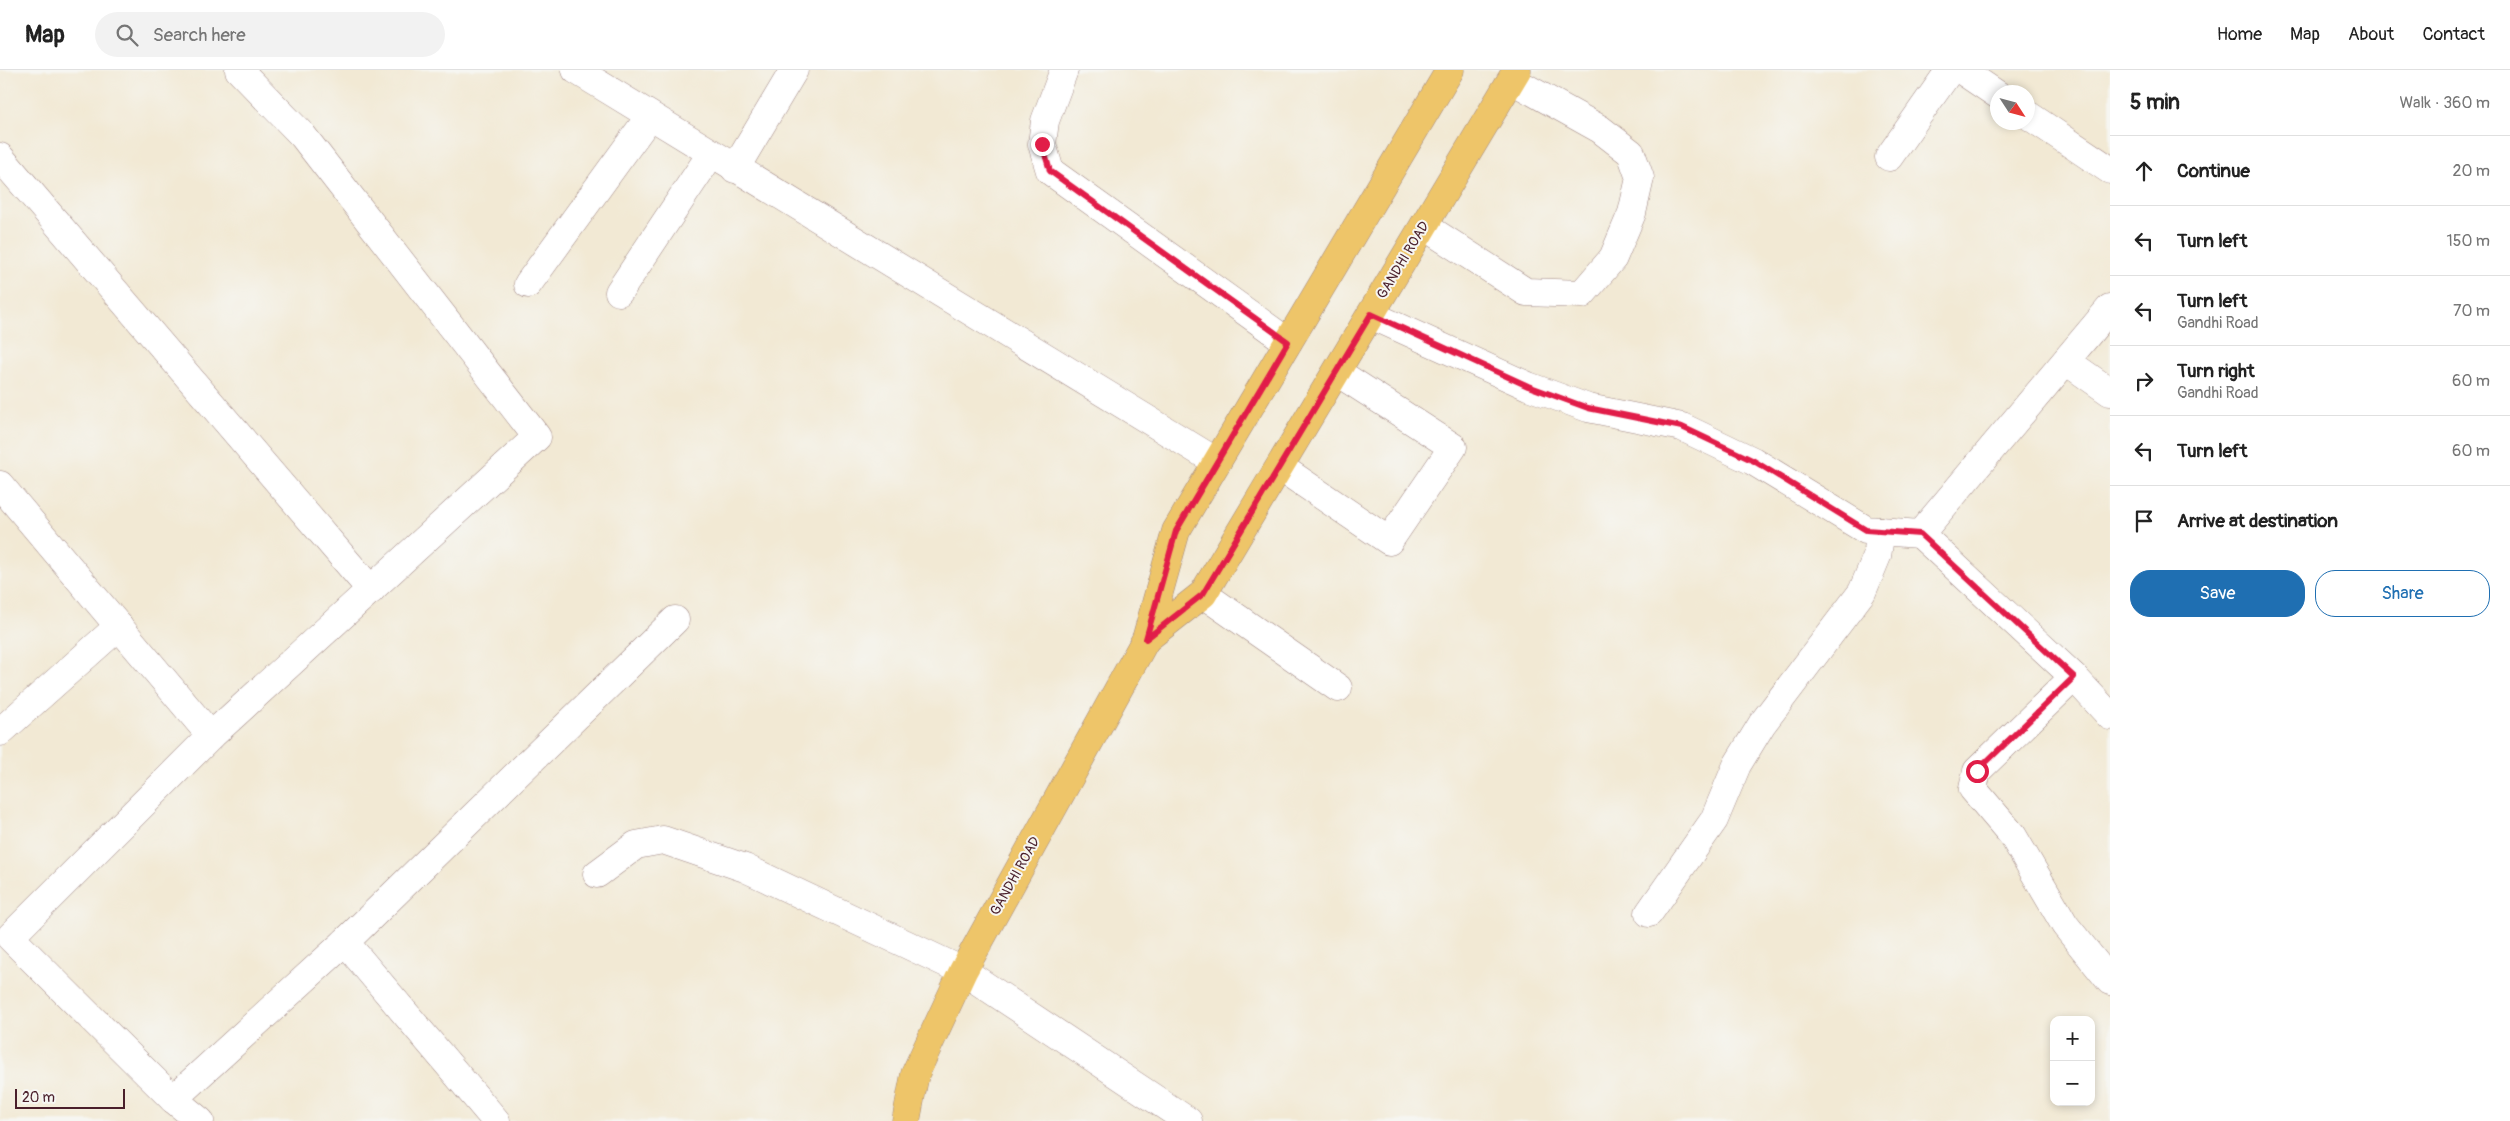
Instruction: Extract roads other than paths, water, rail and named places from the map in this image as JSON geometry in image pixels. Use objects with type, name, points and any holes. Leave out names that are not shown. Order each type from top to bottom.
[{"type":"main road","name":"GANDHI ROAD","points":[[906,1121],[915,1074],[963,971],[1146,639],[1176,531],[1450,70]]},
{"type":"main road","name":"GANDHI ROAD","points":[[1146,639],[1203,594],[1515,75]]},
{"type":"street","points":[[200,1121],[173,1099],[5,931],[212,736],[537,437],[303,136],[239,70]]},
{"type":"street","points":[[576,70],[710,154],[1217,462]]},
{"type":"street","points":[[735,169],[794,70]]},
{"type":"street","points":[[1064,70],[1045,121],[1042,144],[1050,171],[1288,342]]},
{"type":"street","points":[[1889,157],[1950,70]]},
{"type":"street","points":[[1961,70],[1990,90]]},
{"type":"street","points":[[1424,226],[1526,292],[1582,294],[1614,258],[1632,212],[1640,178],[1631,153],[1600,129],[1515,75]]},
{"type":"street","points":[[528,284],[650,116]]},
{"type":"street","points":[[2035,120],[2110,170]]},
{"type":"street","points":[[618,292],[710,154]]},
{"type":"street","points":[[0,157],[371,590]]},
{"type":"street","points":[[1920,534],[2110,308]]},
{"type":"street","points":[[1371,314],[1528,386],[1580,404],[1682,427],[1754,461],[1866,530],[1920,534],[2074,677],[2110,716]]},
{"type":"street","points":[[2066,360],[2110,392]]},
{"type":"street","points":[[1280,467],[1389,541],[1453,447],[1337,372]]},
{"type":"street","points":[[0,485],[212,736]]},
{"type":"street","points":[[1649,913],[1714,820],[1737,765],[1762,724],[1862,592],[1878,556],[1881,531]]},
{"type":"street","points":[[1203,594],[1338,688]]},
{"type":"street","points":[[173,1099],[345,942],[675,620]]},
{"type":"street","points":[[0,732],[119,626]]},
{"type":"street","points":[[2074,677],[1977,771],[1973,789],[2013,836],[2065,926],[2110,981]]},
{"type":"street","points":[[597,874],[636,845],[663,840],[745,868],[963,971],[1188,1121]]},
{"type":"street","points":[[345,942],[496,1121]]}]
